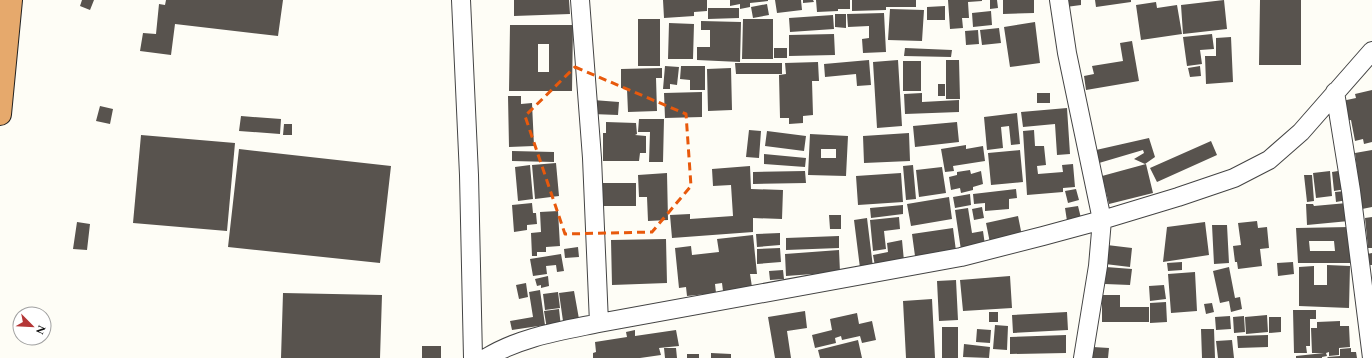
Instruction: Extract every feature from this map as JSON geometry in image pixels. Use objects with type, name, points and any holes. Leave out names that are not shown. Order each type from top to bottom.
[{"type":"highway","points":[[0,114],[11,0]]},
{"type":"street","points":[[461,0],[469,175],[474,358]]},
{"type":"street","points":[[580,0],[592,158],[599,323]]},
{"type":"street","points":[[1059,0],[1067,53],[1102,220],[1098,266],[1083,358]]},
{"type":"street","points":[[486,358],[519,342],[556,332],[960,257],[1102,220],[1234,178],[1268,160],[1301,132],[1372,51]]},
{"type":"street","points":[[1335,92],[1351,191],[1372,358]]},
{"type":"highlighted area","points":[[575,67],[686,114],[691,186],[652,232],[565,234],[525,116]]},
{"type":"building","points":[[82,0],[94,0],[90,10],[80,6]]},
{"type":"building","points":[[166,0],[283,0],[278,36],[175,24],[171,55],[140,51],[143,33],[156,34],[159,4],[165,5]]},
{"type":"building","points":[[514,0],[569,0],[570,14],[514,16]]},
{"type":"building","points":[[663,0],[707,0],[707,11],[694,12],[694,16],[664,18]]},
{"type":"building","points":[[730,0],[768,1],[750,3],[750,7],[740,9],[740,4],[730,6]]},
{"type":"building","points":[[775,0],[801,0],[802,10],[777,13]]},
{"type":"building","points":[[803,0],[813,0],[814,2],[803,3]]},
{"type":"building","points":[[816,0],[850,0],[850,9],[817,12]]},
{"type":"building","points":[[852,0],[916,0],[916,7],[886,7],[886,10],[852,11]]},
{"type":"building","points":[[948,0],[982,1],[968,2],[969,18],[962,18],[963,28],[950,29]]},
{"type":"building","points":[[990,0],[997,0],[998,8],[990,9]]},
{"type":"building","points":[[1003,0],[1034,0],[1034,13],[1003,14]]},
{"type":"building","points":[[1065,0],[1081,0],[1081,5],[1066,7]]},
{"type":"building","points":[[1095,0],[1131,0],[1131,2],[1096,7]]},
{"type":"building","points":[[1224,0],[1227,29],[1183,34],[1181,5]]},
{"type":"building","points":[[1260,0],[1301,0],[1301,65],[1259,65]]},
{"type":"building","points":[[1156,2],[1157,8],[1177,5],[1182,34],[1141,40],[1136,5]]},
{"type":"building","points":[[767,4],[769,15],[753,18],[751,7]]},
{"type":"building","points":[[945,6],[945,20],[927,20],[927,7]]},
{"type":"building","points":[[708,8],[739,8],[739,18],[708,19]]},
{"type":"building","points":[[890,9],[924,10],[922,41],[888,40]]},
{"type":"building","points":[[991,11],[992,25],[973,27],[972,13]]},
{"type":"building","points":[[884,13],[886,52],[863,53],[862,39],[869,38],[869,26],[848,27],[847,14]]},
{"type":"building","points":[[835,14],[846,14],[846,28],[835,27]]},
{"type":"building","points":[[833,15],[834,29],[790,32],[789,18]]},
{"type":"building","points":[[638,19],[660,19],[660,66],[638,66]]},
{"type":"building","points":[[743,19],[773,19],[773,59],[742,59]]},
{"type":"building","points":[[701,21],[741,22],[740,62],[697,60],[697,47],[710,47],[710,30],[701,30]]},
{"type":"building","points":[[1035,22],[1040,63],[1010,67],[1004,27]]},
{"type":"building","points":[[669,23],[694,24],[693,59],[668,59]]},
{"type":"building","points":[[510,25],[573,25],[572,91],[509,91]],"holes":[[[538,44],[549,44],[549,72],[538,72]]]},
{"type":"building","points":[[999,28],[1001,43],[982,45],[980,30]]},
{"type":"building","points":[[978,30],[979,44],[966,45],[965,31]]},
{"type":"building","points":[[834,34],[835,55],[789,56],[789,35]]},
{"type":"building","points":[[1212,34],[1214,49],[1200,50],[1202,64],[1187,66],[1183,37]]},
{"type":"building","points":[[1231,37],[1233,82],[1206,84],[1205,56],[1216,56],[1216,38]]},
{"type":"building","points":[[1132,41],[1139,81],[1086,90],[1084,76],[1094,74],[1092,66],[1123,61],[1120,43]]},
{"type":"building","points":[[774,48],[787,48],[787,58],[774,58]]},
{"type":"building","points":[[905,48],[952,50],[951,57],[904,56]]},
{"type":"building","points":[[869,60],[871,85],[857,86],[856,74],[825,77],[824,64]]},
{"type":"building","points":[[898,60],[902,126],[877,128],[873,62]]},
{"type":"building","points":[[946,60],[959,60],[960,99],[946,99]]},
{"type":"building","points":[[903,61],[921,61],[921,91],[903,91]]},
{"type":"building","points":[[818,62],[819,81],[812,81],[813,115],[803,116],[803,123],[789,124],[789,118],[780,118],[779,75],[786,74],[785,63]]},
{"type":"building","points":[[735,63],[782,63],[782,74],[736,74]]},
{"type":"building","points":[[665,66],[679,67],[677,85],[670,84],[670,89],[663,89]]},
{"type":"building","points":[[681,66],[705,66],[705,90],[690,90],[690,80],[680,79]]},
{"type":"building","points":[[1200,66],[1201,76],[1190,77],[1188,68]]},
{"type":"building","points":[[662,68],[662,78],[656,78],[657,111],[628,112],[627,89],[621,88],[621,69]]},
{"type":"building","points":[[731,68],[732,110],[708,111],[707,69]]},
{"type":"building","points":[[938,84],[945,84],[945,96],[938,96]]},
{"type":"building","points":[[1372,90],[1372,142],[1364,144],[1363,139],[1355,141],[1351,120],[1346,121],[1342,101],[1356,98],[1355,94]]},
{"type":"building","points":[[702,92],[702,117],[665,118],[664,93]]},
{"type":"building","points":[[922,93],[922,102],[959,100],[959,112],[905,114],[904,94]]},
{"type":"building","points":[[1037,93],[1050,93],[1050,103],[1037,103]]},
{"type":"building","points":[[508,96],[521,96],[521,104],[532,103],[534,146],[509,147]]},
{"type":"building","points":[[593,100],[619,102],[618,115],[592,114]]},
{"type":"building","points":[[100,106],[113,109],[110,124],[96,121]]},
{"type":"building","points":[[1067,108],[1070,154],[1057,155],[1055,124],[1023,127],[1021,112]]},
{"type":"building","points":[[1017,113],[1020,144],[1011,145],[1009,126],[1001,127],[1003,148],[987,150],[984,117]]},
{"type":"building","points":[[241,116],[281,119],[280,134],[239,131]]},
{"type":"building","points":[[639,119],[664,119],[663,162],[649,162],[650,132],[638,132]]},
{"type":"building","points":[[606,122],[636,123],[637,134],[635,135],[646,136],[646,153],[640,153],[639,161],[603,161],[603,133],[606,133]]},
{"type":"building","points":[[957,122],[959,142],[915,147],[913,126]]},
{"type":"building","points":[[284,124],[292,124],[292,135],[283,135]]},
{"type":"building","points":[[749,130],[761,131],[759,158],[746,157]]},
{"type":"building","points":[[1034,130],[1035,146],[1044,146],[1046,165],[1037,166],[1038,174],[1063,172],[1062,165],[1073,164],[1075,187],[1063,188],[1063,192],[1027,195],[1023,131]]},
{"type":"building","points":[[767,131],[806,136],[804,151],[765,146]]},
{"type":"building","points":[[909,133],[910,161],[864,163],[863,136]]},
{"type":"building","points":[[810,134],[848,136],[846,176],[808,175]],"holes":[[[821,149],[836,149],[836,158],[821,158]]]},
{"type":"building","points":[[141,135],[235,143],[227,231],[133,223]]},
{"type":"building","points":[[1149,138],[1155,157],[1145,164],[1134,159],[1144,153],[1143,150],[1099,163],[1096,150]]},
{"type":"building","points":[[1211,141],[1217,155],[1157,182],[1150,168]]},
{"type":"building","points":[[966,145],[966,149],[983,146],[985,161],[953,166],[954,171],[945,172],[941,149]]},
{"type":"building","points":[[239,149],[391,166],[380,263],[228,247]]},
{"type":"building","points":[[1020,150],[1023,182],[991,185],[988,153]]},
{"type":"building","points":[[1372,150],[1372,207],[1362,209],[1355,153]]},
{"type":"building","points":[[512,151],[554,152],[554,162],[512,161]]},
{"type":"building","points":[[764,154],[806,158],[805,167],[764,164]]},
{"type":"building","points":[[556,163],[559,196],[535,199],[532,165]]},
{"type":"building","points":[[1146,164],[1153,193],[1109,204],[1102,176]]},
{"type":"building","points":[[530,165],[533,199],[518,201],[515,167]]},
{"type":"building","points":[[913,165],[916,199],[906,200],[903,166]]},
{"type":"building","points":[[750,166],[751,189],[783,190],[782,219],[753,218],[753,232],[672,238],[670,215],[690,214],[690,219],[733,216],[731,185],[713,186],[712,169]]},
{"type":"building","points":[[942,167],[946,193],[919,197],[916,170]]},
{"type":"building","points":[[970,170],[971,174],[981,171],[983,184],[973,187],[973,190],[961,193],[960,188],[951,190],[949,177],[957,175],[957,172]]},
{"type":"building","points":[[1344,170],[1346,189],[1334,191],[1332,172]]},
{"type":"building","points":[[805,171],[806,183],[753,184],[753,172]]},
{"type":"building","points":[[1330,171],[1332,196],[1316,198],[1313,173]]},
{"type":"building","points":[[667,173],[668,220],[648,221],[647,197],[639,197],[638,175]]},
{"type":"building","points":[[901,173],[903,202],[858,205],[856,176]]},
{"type":"building","points":[[1304,175],[1312,175],[1314,201],[1307,202]]},
{"type":"building","points":[[602,183],[636,183],[636,206],[602,206]]},
{"type":"building","points":[[1016,189],[1017,198],[1009,199],[1009,209],[985,211],[985,203],[974,204],[973,194]]},
{"type":"building","points":[[1076,189],[1079,200],[1068,203],[1065,191]]},
{"type":"building","points":[[1345,191],[1347,200],[1336,202],[1335,192]]},
{"type":"building","points":[[970,194],[971,205],[955,208],[953,197]]},
{"type":"building","points":[[949,197],[952,219],[911,226],[907,204]]},
{"type":"building","points":[[532,203],[533,213],[536,213],[537,224],[527,225],[527,230],[514,232],[512,205]]},
{"type":"building","points":[[1347,203],[1349,221],[1307,225],[1306,204],[1313,204],[1314,206]]},
{"type":"building","points":[[903,205],[903,214],[871,218],[870,208]]},
{"type":"building","points":[[1078,206],[1081,218],[1067,221],[1065,208]]},
{"type":"building","points":[[982,207],[984,218],[974,220],[972,209]]},
{"type":"building","points":[[968,208],[972,233],[983,231],[985,245],[961,250],[955,210]]},
{"type":"building","points":[[558,211],[560,246],[546,247],[546,252],[537,252],[537,256],[532,256],[531,233],[541,232],[540,212]]},
{"type":"building","points":[[829,215],[841,215],[841,229],[830,229]]},
{"type":"building","points":[[1018,216],[1022,236],[990,243],[986,223]]},
{"type":"building","points":[[899,217],[900,229],[884,231],[886,249],[873,251],[870,220]]},
{"type":"building","points":[[1372,217],[1372,248],[1368,248],[1365,218]]},
{"type":"building","points":[[867,218],[873,267],[860,268],[854,220]]},
{"type":"building","points":[[1257,221],[1258,228],[1267,227],[1269,248],[1260,249],[1262,266],[1238,269],[1237,262],[1235,262],[1233,246],[1241,245],[1238,223]]},
{"type":"building","points":[[77,222],[90,224],[87,250],[73,249]]},
{"type":"building","points":[[1205,222],[1209,255],[1163,262],[1167,227]]},
{"type":"building","points":[[1212,225],[1227,225],[1229,263],[1214,264]]},
{"type":"building","points":[[1350,227],[1350,263],[1298,263],[1296,228]],"holes":[[[1309,241],[1334,241],[1335,251],[1310,251]]]},
{"type":"building","points":[[953,228],[956,251],[915,256],[912,234]]},
{"type":"building","points":[[780,233],[780,245],[757,247],[756,234]]},
{"type":"building","points":[[753,235],[757,274],[750,274],[752,287],[723,291],[722,283],[715,284],[716,293],[687,296],[686,287],[679,288],[675,248],[691,246],[692,255],[719,252],[717,239]]},
{"type":"building","points":[[839,236],[839,248],[786,250],[786,238]]},
{"type":"building","points":[[666,239],[667,283],[612,285],[611,240]]},
{"type":"building","points":[[902,240],[904,261],[875,266],[873,255],[888,252],[887,243]]},
{"type":"building","points":[[1107,245],[1132,248],[1130,267],[1105,264]]},
{"type":"building","points":[[578,247],[579,257],[565,258],[564,249]]},
{"type":"building","points":[[780,248],[781,262],[757,264],[757,249]]},
{"type":"building","points":[[839,250],[840,272],[786,276],[785,254]]},
{"type":"building","points":[[1372,253],[1372,265],[1369,265],[1367,254]]},
{"type":"building","points":[[561,254],[564,271],[557,272],[556,265],[546,266],[547,274],[533,276],[530,259]]},
{"type":"building","points":[[1182,262],[1182,270],[1168,271],[1167,263]]},
{"type":"building","points":[[1293,262],[1294,274],[1278,276],[1277,263]]},
{"type":"building","points":[[1327,265],[1350,266],[1349,308],[1299,306],[1299,267],[1314,266],[1314,285],[1327,285]]},
{"type":"building","points":[[1106,267],[1132,269],[1130,285],[1105,284]]},
{"type":"building","points":[[1229,267],[1235,298],[1240,297],[1242,309],[1231,312],[1229,301],[1220,303],[1213,271]]},
{"type":"building","points":[[783,270],[784,279],[770,280],[769,271]]},
{"type":"building","points":[[1195,272],[1197,311],[1171,313],[1168,274]]},
{"type":"building","points":[[548,276],[549,286],[541,288],[541,285],[537,286],[535,279]]},
{"type":"building","points":[[1010,276],[1012,308],[963,311],[960,280]]},
{"type":"building","points":[[956,280],[958,320],[939,321],[937,281]]},
{"type":"building","points":[[526,283],[528,297],[519,299],[516,285]]},
{"type":"building","points":[[1164,285],[1166,299],[1150,301],[1149,286]]},
{"type":"building","points":[[540,290],[545,325],[512,330],[510,321],[533,317],[529,292]]},
{"type":"building","points":[[574,291],[579,319],[563,321],[559,293]]},
{"type":"building","points":[[558,292],[560,308],[545,310],[543,294]]},
{"type":"building","points":[[283,293],[382,295],[380,358],[281,358]]},
{"type":"building","points":[[1102,295],[1120,295],[1120,307],[1149,307],[1149,322],[1102,322]]},
{"type":"building","points":[[932,299],[935,358],[906,358],[903,301]]},
{"type":"building","points":[[1166,302],[1167,322],[1150,323],[1150,303]]},
{"type":"building","points":[[1212,303],[1214,312],[1206,314],[1204,304]]},
{"type":"building","points":[[559,309],[561,327],[547,329],[544,311]]},
{"type":"building","points":[[1293,310],[1316,310],[1316,319],[1310,319],[1310,346],[1306,346],[1307,353],[1294,353]]},
{"type":"building","points":[[805,311],[807,328],[787,331],[791,358],[775,358],[768,317]]},
{"type":"building","points":[[989,312],[998,312],[998,322],[989,322]]},
{"type":"building","points":[[1067,312],[1068,330],[1013,333],[1012,315]]},
{"type":"building","points":[[857,313],[859,324],[872,321],[876,340],[862,343],[860,336],[842,340],[841,336],[835,338],[836,343],[815,348],[812,335],[832,330],[830,319]]},
{"type":"building","points":[[1267,315],[1268,332],[1246,334],[1245,317]]},
{"type":"building","points":[[1230,316],[1231,329],[1216,330],[1215,317]]},
{"type":"building","points":[[1244,316],[1245,332],[1234,333],[1233,317]]},
{"type":"building","points":[[1269,317],[1281,317],[1281,332],[1269,333]]},
{"type":"building","points":[[1340,321],[1340,326],[1349,326],[1350,347],[1339,348],[1339,355],[1329,356],[1329,352],[1326,353],[1327,356],[1322,358],[1296,358],[1296,356],[1324,353],[1312,353],[1311,328],[1317,328],[1317,322]]},
{"type":"building","points":[[995,325],[1008,326],[1007,350],[993,349]]},
{"type":"building","points":[[942,327],[958,327],[958,358],[942,358]]},
{"type":"building","points":[[977,329],[991,330],[990,343],[976,342]]},
{"type":"building","points":[[1201,329],[1214,329],[1215,358],[1202,358]]},
{"type":"building","points":[[635,330],[635,336],[676,330],[679,346],[659,348],[661,355],[640,358],[593,358],[593,353],[596,352],[595,342],[627,337],[626,332]]},
{"type":"building","points":[[1066,335],[1066,353],[1010,354],[1010,337]]},
{"type":"building","points":[[1268,335],[1268,347],[1238,348],[1237,336]]},
{"type":"building","points":[[858,340],[862,358],[820,358],[818,350]]},
{"type":"building","points":[[1232,340],[1234,358],[1218,358],[1216,341]]},
{"type":"building","points":[[964,344],[990,347],[989,358],[963,357]]},
{"type":"building","points":[[422,346],[441,346],[441,358],[422,358]]},
{"type":"building","points":[[1093,347],[1109,348],[1108,358],[1092,358]]},
{"type":"building","points":[[664,348],[676,348],[677,358],[665,358]]},
{"type":"building","points":[[1351,348],[1351,352],[1356,352],[1357,358],[1327,357],[1340,356],[1340,349]]},
{"type":"building","points":[[711,353],[731,354],[731,358],[711,358]]},
{"type":"building","points":[[687,354],[699,354],[699,358],[687,358]]}]
